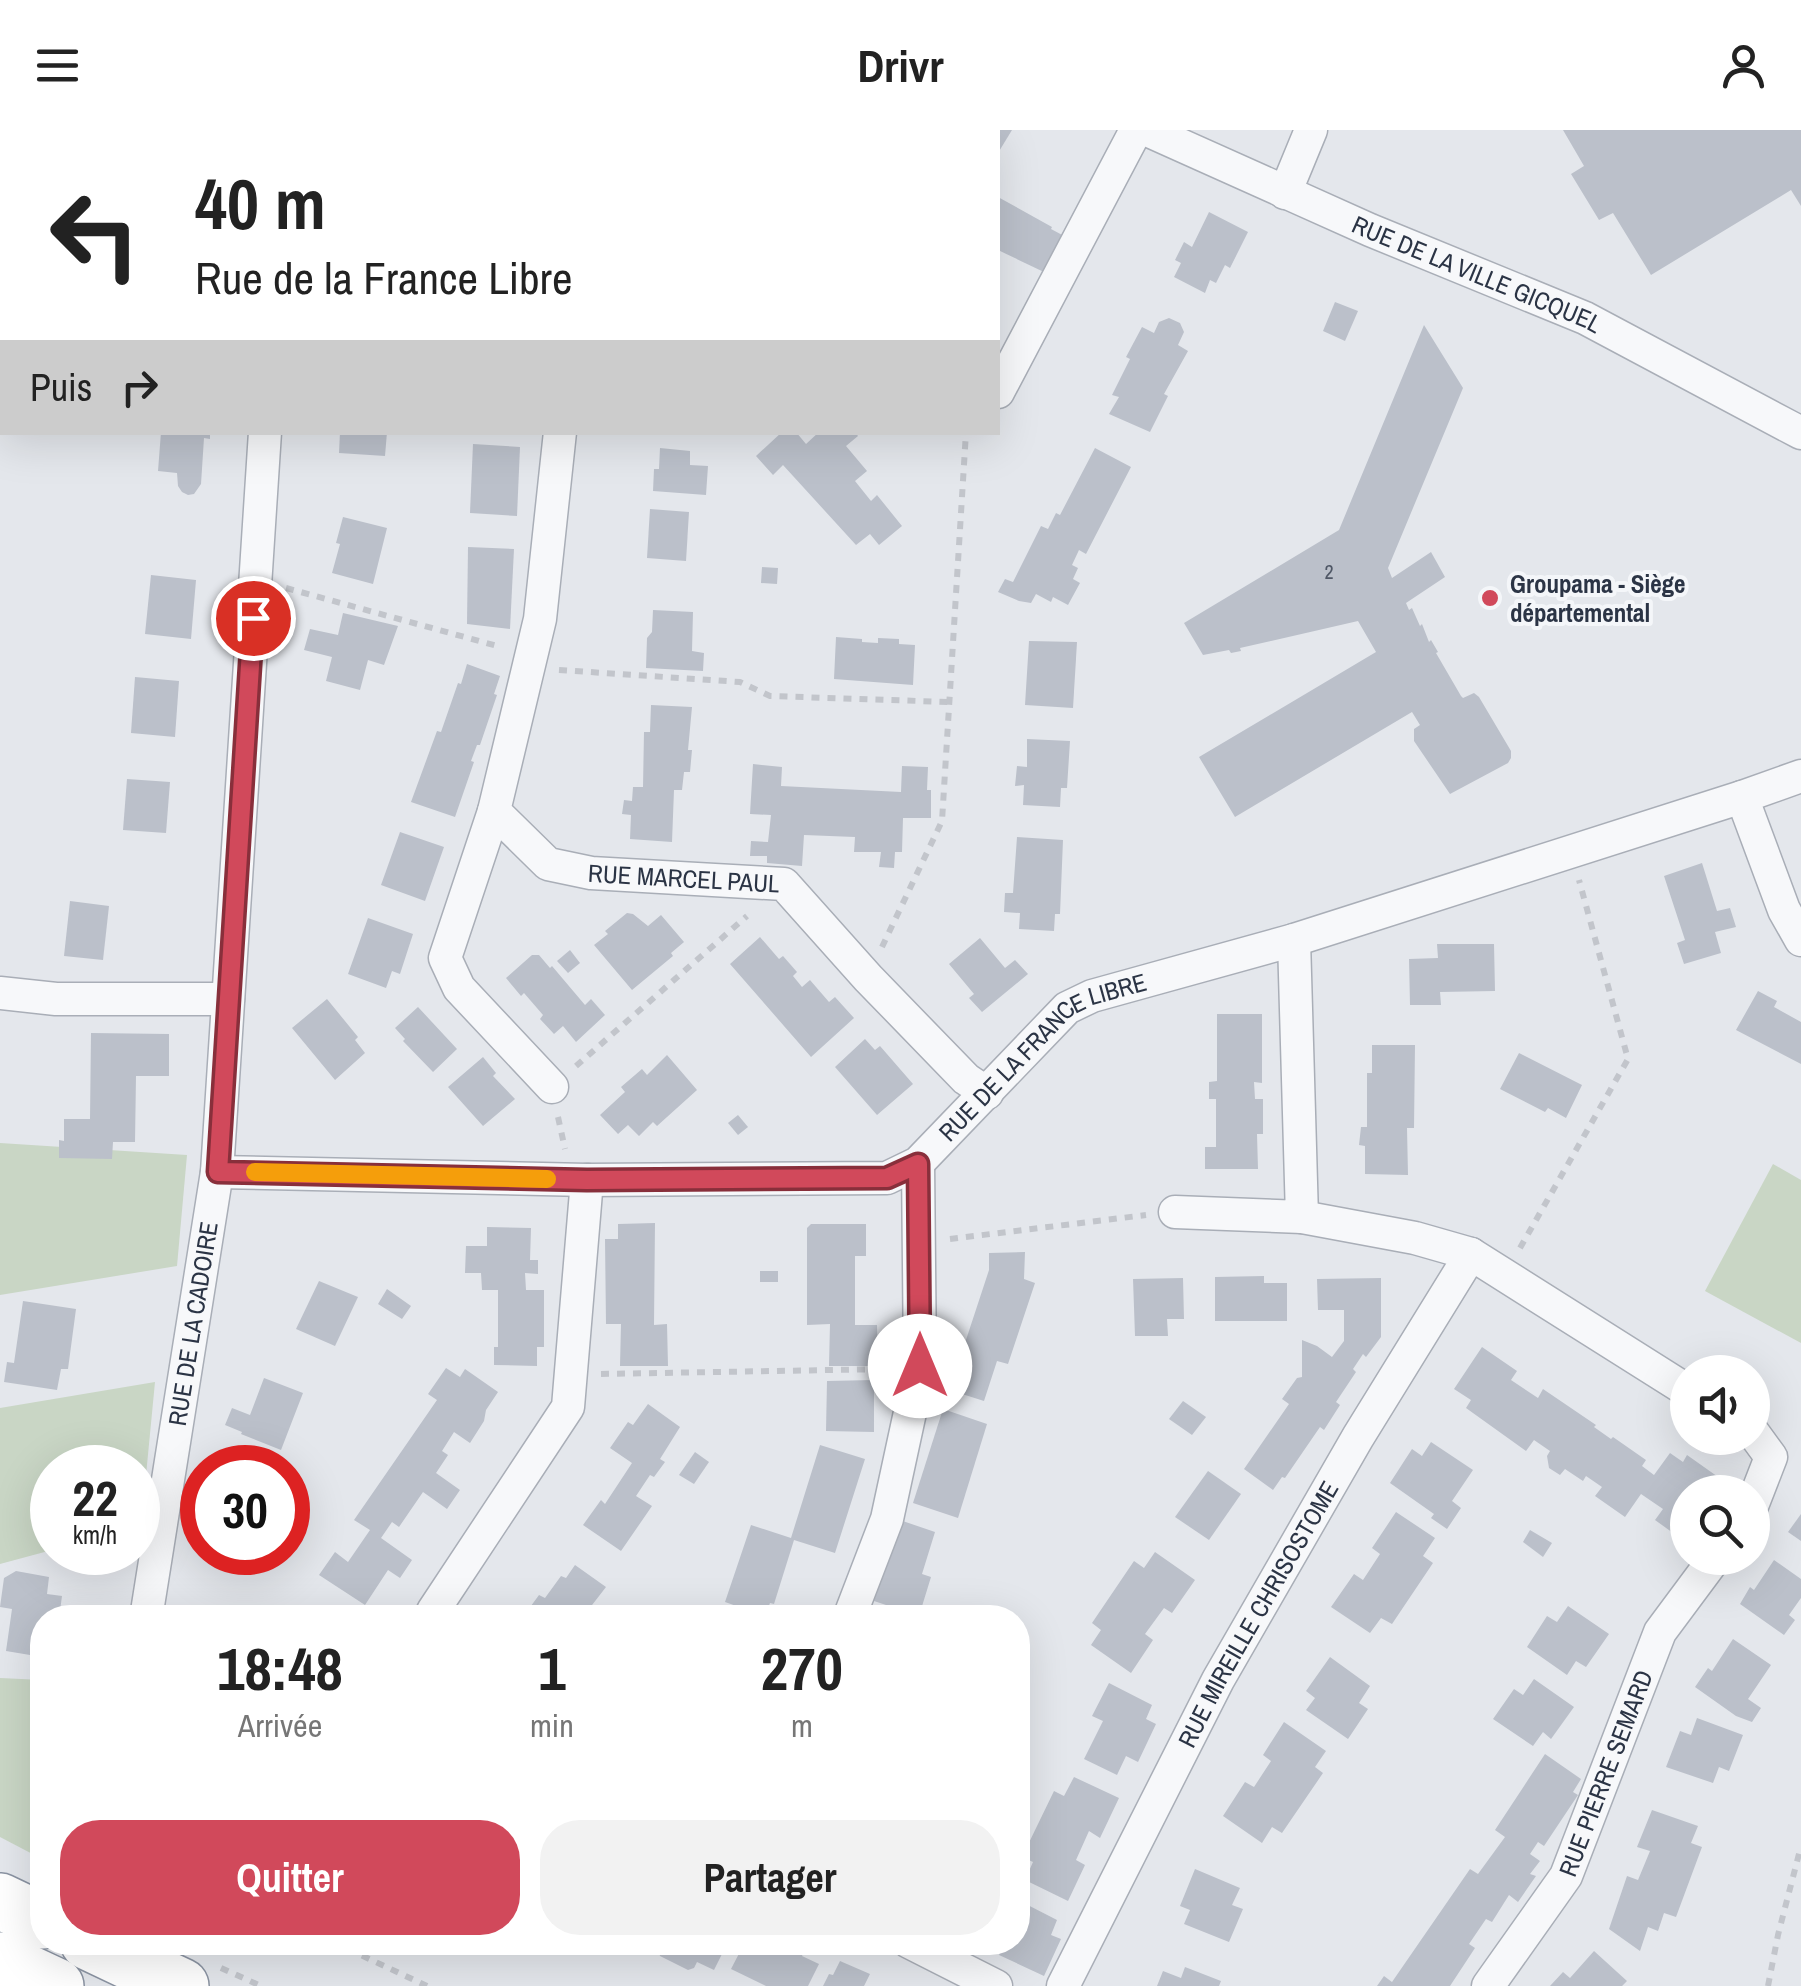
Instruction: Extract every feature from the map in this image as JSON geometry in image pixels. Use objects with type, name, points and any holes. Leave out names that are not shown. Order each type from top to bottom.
[{"type":"highway","points":[[0,1901],[30,1915]]},
{"type":"highway","points":[[116,1955],[182,1986]]},
{"type":"highway","points":[[0,1960],[59,1986]]},
{"type":"street","points":[[1000,388],[1136,130]]},
{"type":"street","name":"RUE DE LA VILLE GICQUEL","points":[[1147,130],[1370,230],[1586,318],[1801,432]]},
{"type":"street","points":[[1285,193],[1311,130]]},
{"type":"street","name":"RUE DE LA CADOIRE","points":[[148,1605],[218,1172],[264,435]]},
{"type":"street","points":[[552,1087],[460,988],[445,958],[494,811],[540,619],[560,435]]},
{"type":"street","name":"RUE DE LA FRANCE LIBRE","points":[[218,1172],[572,1179],[887,1178],[918,1164],[1067,1008],[1092,996],[1294,940],[1800,776]]},
{"type":"street","points":[[1742,797],[1801,940]]},
{"type":"street","name":"RUE MARCEL PAUL","points":[[494,811],[548,864],[591,873],[784,884],[966,1080],[987,1092]]},
{"type":"street","points":[[1294,940],[1302,1217]]},
{"type":"street","points":[[0,993],[56,999],[228,1000]]},
{"type":"street","points":[[853,1605],[888,1519],[920,1366],[918,1164]]},
{"type":"street","points":[[437,1605],[568,1408],[572,1179]]},
{"type":"street","points":[[1174,1212],[1302,1217],[1416,1238],[1471,1254],[1670,1379]]},
{"type":"street","name":"RUE MIREILLE CHRISOSTOME","points":[[1063,1986],[1218,1680],[1358,1437],[1471,1254]]},
{"type":"street","name":"RUE PIERRE SEMARD","points":[[1488,1986],[1566,1876],[1660,1632],[1702,1575]]},
{"type":"street","points":[[59,1986],[70,1955]]},
{"type":"street","points":[[934,1955],[996,1986]]},
{"type":"path","points":[[868,978],[942,821],[966,435]]},
{"type":"path","points":[[255,579],[530,662],[740,682],[770,696],[949,702]]},
{"type":"path","points":[[1504,1275],[1628,1058],[1572,852]]},
{"type":"path","points":[[572,1179],[552,1087],[784,884]]},
{"type":"path","points":[[919,1243],[1174,1212]]},
{"type":"path","points":[[571,1374],[869,1372],[920,1366]]},
{"type":"path","points":[[1768,1986],[1801,1846]]},
{"type":"path","points":[[361,1955],[428,1986]]},
{"type":"green space","points":[[0,1143],[187,1155],[177,1266],[0,1295]]},
{"type":"green space","points":[[1773,1164],[1801,1180],[1801,1343],[1705,1291]]},
{"type":"green space","points":[[155,1382],[149,1445],[30,1445],[30,1556],[0,1564],[0,1408]]},
{"type":"green space","points":[[0,1678],[30,1679],[30,1853],[0,1837]]},
{"type":"building","points":[[1000,130],[1012,130],[1000,150]]},
{"type":"building","points":[[1563,130],[1801,130],[1801,206],[1791,190],[1651,275],[1613,213],[1599,220],[1571,174],[1584,166]]},
{"type":"building","points":[[1000,198],[1066,237],[1046,273],[1000,251]]},
{"type":"building","points":[[1209,212],[1248,232],[1230,268],[1225,265],[1216,283],[1210,280],[1205,293],[1174,277],[1181,263],[1175,260],[1184,242],[1192,247]]},
{"type":"building","points":[[1335,302],[1358,311],[1345,341],[1323,331]]},
{"type":"building","points":[[1169,318],[1180,323],[1184,332],[1178,345],[1188,351],[1164,394],[1168,396],[1150,432],[1109,414],[1119,397],[1112,395],[1142,327],[1154,333],[1159,322]]},
{"type":"building","points":[[1424,325],[1463,388],[1388,568],[1392,578],[1431,552],[1445,577],[1406,603],[1422,624],[1461,696],[1474,693],[1479,697],[1511,751],[1511,758],[1450,794],[1414,741],[1414,729],[1420,725],[1412,712],[1235,817],[1199,757],[1376,652],[1358,621],[1240,648],[1241,651],[1203,655],[1184,623],[1339,530]]},
{"type":"building","points":[[161,435],[210,435],[210,439],[204,438],[201,484],[194,494],[182,492],[177,473],[158,471]]},
{"type":"building","points":[[340,435],[387,435],[385,456],[339,453]]},
{"type":"building","points":[[779,435],[798,435],[806,444],[816,435],[857,435],[846,446],[867,471],[855,481],[871,501],[877,495],[902,526],[879,545],[870,534],[856,545],[783,465],[773,475],[756,456]]},
{"type":"building","points":[[473,444],[520,447],[517,516],[470,513]]},
{"type":"building","points":[[660,448],[690,451],[690,465],[708,466],[706,495],[653,491]]},
{"type":"building","points":[[1095,448],[1131,467],[1086,554],[1079,550],[1072,565],[1078,568],[1073,579],[1080,583],[1068,605],[1053,597],[1051,602],[1036,594],[1031,603],[998,592],[1005,579],[1013,582],[1041,526],[1048,529],[1056,513],[1060,515]]},
{"type":"building","points":[[650,509],[689,512],[686,561],[647,558]]},
{"type":"building","points":[[343,517],[387,528],[373,584],[332,573]]},
{"type":"building","points":[[468,547],[514,549],[510,629],[467,624]]},
{"type":"building","points":[[762,567],[778,568],[777,584],[761,583]]},
{"type":"building","points":[[151,575],[196,580],[191,639],[145,634]]},
{"type":"building","points":[[653,610],[693,612],[692,651],[704,653],[703,671],[646,668]]},
{"type":"building","points":[[343,613],[398,626],[384,665],[368,660],[360,690],[326,681],[332,657],[304,650],[310,629],[338,635]]},
{"type":"building","points":[[836,637],[878,643],[878,638],[899,639],[899,644],[915,645],[913,685],[834,679]]},
{"type":"building","points":[[1029,641],[1077,642],[1073,708],[1025,705]]},
{"type":"building","points":[[467,664],[500,676],[455,817],[411,802]]},
{"type":"building","points":[[135,677],[179,681],[175,737],[131,733]]},
{"type":"building","points":[[651,705],[692,707],[690,772],[684,772],[682,790],[674,790],[672,842],[630,839],[631,815],[622,814],[624,800],[632,801],[633,787],[643,787],[644,732],[650,732]]},
{"type":"building","points":[[1027,739],[1070,741],[1067,788],[1061,788],[1060,807],[1023,805],[1024,785],[1015,786],[1017,766],[1027,767]]},
{"type":"building","points":[[753,764],[782,767],[781,786],[901,792],[902,766],[928,767],[931,818],[903,818],[902,852],[895,852],[894,868],[879,867],[881,852],[854,852],[855,837],[804,835],[802,866],[767,863],[767,856],[750,856],[751,841],[768,842],[771,815],[750,814]]},
{"type":"building","points":[[127,779],[170,782],[166,833],[123,830]]},
{"type":"building","points":[[400,832],[444,847],[425,901],[381,885]]},
{"type":"building","points":[[1017,837],[1063,840],[1060,914],[1055,914],[1054,931],[1019,929],[1020,913],[1004,912],[1005,893],[1013,893]]},
{"type":"building","points":[[1702,863],[1717,911],[1730,908],[1736,927],[1715,932],[1721,953],[1684,964],[1677,943],[1685,940],[1664,876]]},
{"type":"building","points":[[70,901],[109,906],[103,960],[64,956]]},
{"type":"building","points":[[627,913],[648,926],[661,915],[684,942],[632,990],[594,945]]},
{"type":"building","points":[[368,918],[413,934],[400,974],[392,971],[386,988],[348,974]]},
{"type":"building","points":[[760,937],[797,972],[793,976],[802,987],[810,980],[829,1002],[835,997],[854,1018],[811,1057],[730,964]]},
{"type":"building","points":[[980,938],[1005,968],[1015,960],[1028,974],[982,1012],[969,998],[974,994],[949,964]]},
{"type":"building","points":[[1437,944],[1494,944],[1495,991],[1440,992],[1441,1005],[1410,1005],[1409,959],[1438,958]]},
{"type":"building","points":[[570,950],[580,963],[568,973],[557,961]]},
{"type":"building","points":[[532,955],[539,955],[552,966],[585,1005],[591,999],[605,1015],[576,1042],[563,1026],[554,1034],[540,1019],[543,1015],[506,978]]},
{"type":"building","points":[[1758,991],[1777,1001],[1774,1007],[1801,1022],[1801,1064],[1736,1030]]},
{"type":"building","points":[[327,999],[358,1037],[355,1040],[365,1053],[335,1080],[292,1028]]},
{"type":"building","points":[[418,1007],[457,1049],[433,1072],[395,1028]]},
{"type":"building","points":[[1217,1014],[1262,1014],[1262,1083],[1254,1082],[1255,1099],[1263,1099],[1263,1134],[1257,1134],[1258,1169],[1205,1169],[1205,1147],[1216,1147],[1216,1099],[1209,1099],[1209,1082],[1217,1081]]},
{"type":"building","points":[[91,1033],[169,1034],[169,1076],[136,1076],[135,1142],[113,1142],[112,1159],[59,1158],[64,1119],[90,1119]]},
{"type":"building","points":[[865,1039],[875,1050],[880,1046],[913,1084],[877,1115],[835,1067]]},
{"type":"building","points":[[1372,1045],[1415,1045],[1414,1128],[1407,1128],[1408,1175],[1365,1174],[1365,1146],[1359,1145],[1361,1127],[1367,1127],[1367,1073],[1372,1073]]},
{"type":"building","points":[[1519,1053],[1582,1085],[1566,1118],[1500,1089]]},
{"type":"building","points":[[667,1055],[697,1090],[657,1126],[653,1122],[639,1136],[628,1125],[618,1134],[600,1115],[625,1092],[621,1087],[642,1069],[647,1075]]},
{"type":"building","points":[[483,1057],[496,1073],[493,1076],[515,1099],[483,1126],[448,1087]]},
{"type":"building","points":[[738,1115],[748,1127],[738,1135],[728,1123]]},
{"type":"building","points":[[655,1223],[654,1325],[667,1324],[668,1366],[620,1366],[621,1324],[606,1324],[605,1239],[618,1239],[618,1224]]},
{"type":"building","points":[[811,1224],[866,1224],[866,1256],[855,1256],[855,1325],[877,1325],[878,1366],[829,1366],[830,1324],[807,1325],[807,1228]]},
{"type":"building","points":[[487,1227],[531,1228],[530,1260],[538,1260],[538,1274],[525,1273],[526,1290],[544,1290],[544,1347],[537,1347],[537,1366],[494,1365],[494,1347],[498,1347],[498,1290],[482,1290],[481,1273],[465,1273],[466,1246],[487,1246]]},
{"type":"building","points":[[1025,1252],[1024,1279],[1035,1283],[1008,1364],[997,1361],[984,1401],[940,1387],[953,1345],[963,1349],[989,1270],[989,1253]]},
{"type":"building","points":[[760,1271],[778,1271],[778,1282],[760,1282]]},
{"type":"building","points":[[1264,1276],[1264,1283],[1287,1283],[1287,1321],[1215,1321],[1215,1277]]},
{"type":"building","points":[[1183,1278],[1184,1319],[1167,1319],[1168,1336],[1135,1336],[1133,1279]]},
{"type":"building","points":[[1381,1278],[1381,1337],[1353,1369],[1356,1372],[1336,1402],[1340,1405],[1324,1430],[1320,1427],[1273,1490],[1244,1469],[1289,1404],[1282,1399],[1297,1378],[1302,1377],[1302,1340],[1332,1357],[1344,1341],[1344,1310],[1318,1310],[1317,1279]]},
{"type":"building","points":[[319,1281],[358,1297],[335,1346],[296,1329]]},
{"type":"building","points":[[387,1289],[411,1306],[402,1319],[378,1304]]},
{"type":"building","points":[[23,1301],[76,1309],[68,1369],[61,1369],[57,1390],[4,1382],[7,1362],[14,1363]]},
{"type":"building","points":[[1482,1347],[1517,1371],[1511,1380],[1538,1398],[1543,1389],[1646,1460],[1642,1466],[1654,1475],[1670,1453],[1683,1462],[1687,1455],[1715,1475],[1670,1475],[1670,1531],[1655,1520],[1663,1509],[1641,1494],[1625,1517],[1595,1496],[1602,1487],[1586,1476],[1583,1481],[1565,1469],[1560,1475],[1549,1468],[1550,1451],[1534,1440],[1526,1451],[1466,1408],[1471,1400],[1454,1389]]},
{"type":"building","points":[[446,1368],[460,1377],[465,1369],[498,1392],[470,1443],[454,1432],[442,1451],[448,1455],[436,1473],[460,1490],[447,1509],[423,1492],[399,1527],[392,1522],[381,1538],[412,1560],[400,1578],[388,1570],[365,1605],[319,1575],[335,1552],[348,1562],[370,1530],[354,1520],[437,1400],[428,1394]]},
{"type":"building","points":[[264,1378],[303,1393],[283,1445],[268,1445],[225,1425],[232,1408],[250,1415]]},
{"type":"building","points":[[874,1380],[874,1432],[826,1431],[827,1381]]},
{"type":"building","points":[[1183,1401],[1206,1417],[1192,1435],[1169,1419]]},
{"type":"building","points":[[648,1404],[680,1427],[660,1459],[665,1462],[636,1496],[652,1506],[621,1551],[583,1525],[601,1500],[605,1504],[632,1463],[610,1448],[628,1422],[633,1425]]},
{"type":"building","points":[[943,1409],[987,1424],[958,1518],[913,1503]]},
{"type":"building","points":[[1431,1442],[1473,1470],[1452,1501],[1461,1508],[1447,1529],[1431,1518],[1434,1514],[1390,1483],[1412,1449],[1422,1456]]},
{"type":"building","points":[[820,1445],[865,1459],[835,1553],[794,1540],[774,1604],[725,1602],[751,1525],[791,1538]]},
{"type":"building","points":[[695,1452],[709,1462],[694,1484],[679,1475]]},
{"type":"building","points":[[1208,1471],[1241,1494],[1209,1540],[1175,1517]]},
{"type":"building","points":[[1396,1512],[1435,1538],[1423,1556],[1433,1563],[1392,1624],[1381,1618],[1370,1633],[1331,1607],[1354,1574],[1363,1580],[1380,1554],[1372,1548]]},
{"type":"building","points":[[1801,1514],[1801,1541],[1788,1532]]},
{"type":"building","points":[[891,1517],[935,1532],[922,1574],[931,1577],[922,1605],[874,1601],[887,1563]]},
{"type":"building","points":[[1530,1530],[1552,1543],[1543,1557],[1523,1542]]},
{"type":"building","points":[[1155,1552],[1195,1580],[1172,1613],[1164,1608],[1145,1634],[1153,1640],[1131,1673],[1091,1645],[1101,1630],[1092,1623],[1134,1561],[1144,1568]]},
{"type":"building","points":[[1774,1560],[1801,1579],[1801,1598],[1789,1615],[1795,1620],[1784,1635],[1740,1604],[1750,1587],[1754,1590],[1764,1575],[1770,1575]]},
{"type":"building","points":[[575,1565],[606,1587],[592,1605],[532,1605],[539,1595],[545,1598],[561,1576],[566,1578]]},
{"type":"building","points":[[16,1571],[49,1577],[47,1594],[62,1596],[61,1605],[30,1605],[30,1655],[6,1651],[12,1609],[0,1607],[4,1578]]},
{"type":"building","points":[[1568,1606],[1609,1634],[1586,1667],[1576,1661],[1567,1675],[1527,1647],[1547,1616],[1557,1622]]},
{"type":"building","points":[[1733,1639],[1771,1665],[1748,1699],[1761,1708],[1752,1722],[1736,1716],[1695,1687],[1708,1668],[1712,1671]]},
{"type":"building","points":[[1330,1657],[1370,1686],[1359,1703],[1368,1709],[1348,1739],[1306,1710],[1315,1698],[1306,1691]]},
{"type":"building","points":[[1534,1679],[1574,1707],[1551,1739],[1543,1732],[1533,1746],[1493,1719],[1514,1689],[1523,1695]]},
{"type":"building","points":[[1109,1683],[1152,1705],[1146,1719],[1156,1724],[1138,1762],[1126,1756],[1117,1775],[1084,1759],[1103,1721],[1092,1716]]},
{"type":"building","points":[[1697,1718],[1743,1735],[1729,1771],[1719,1767],[1713,1783],[1666,1767],[1680,1731],[1691,1735]]},
{"type":"building","points":[[1284,1722],[1326,1751],[1315,1767],[1323,1773],[1282,1833],[1272,1827],[1262,1843],[1223,1816],[1245,1782],[1254,1787],[1271,1761],[1263,1755]]},
{"type":"building","points":[[1545,1754],[1581,1779],[1573,1792],[1578,1795],[1544,1846],[1538,1842],[1530,1854],[1540,1861],[1530,1874],[1536,1876],[1518,1902],[1509,1895],[1492,1922],[1486,1919],[1469,1944],[1475,1948],[1450,1986],[1377,1986],[1384,1976],[1392,1982],[1470,1869],[1478,1874],[1505,1837],[1495,1830]]},
{"type":"building","points":[[1074,1777],[1119,1798],[1100,1838],[1089,1831],[1076,1860],[1085,1865],[1068,1901],[1030,1882],[1030,1840],[1054,1791],[1064,1796]]},
{"type":"building","points":[[1652,1810],[1698,1826],[1691,1843],[1702,1847],[1676,1917],[1664,1913],[1658,1931],[1648,1927],[1640,1951],[1609,1929],[1627,1876],[1638,1880],[1650,1851],[1637,1847]]},
{"type":"building","points":[[1195,1869],[1240,1888],[1232,1905],[1243,1909],[1229,1942],[1184,1924],[1190,1910],[1180,1906]]},
{"type":"building","points":[[1030,1906],[1057,1920],[1051,1935],[1061,1939],[1044,1976],[999,1955],[1030,1955]]},
{"type":"building","points":[[1594,1951],[1627,1981],[1622,1986],[1550,1986],[1563,1972],[1570,1978]]},
{"type":"building","points":[[722,1955],[714,1970],[697,1962],[688,1970],[660,1956]]},
{"type":"building","points":[[738,1955],[802,1955],[819,1964],[808,1986],[766,1986],[731,1969]]},
{"type":"building","points":[[840,1961],[870,1974],[864,1986],[823,1986]]},
{"type":"building","points":[[1185,1967],[1221,1981],[1219,1986],[1157,1986],[1163,1971],[1181,1978]]},
{"type":"slow traffic","points":[[255,1172],[547,1179]]},
{"type":"place","name":"Groupama - Siège départemental","points":[[1490,598]]},
{"type":"route","points":[[253,618],[218,1172],[587,1180],[887,1178],[918,1164],[920,1366]]}]
